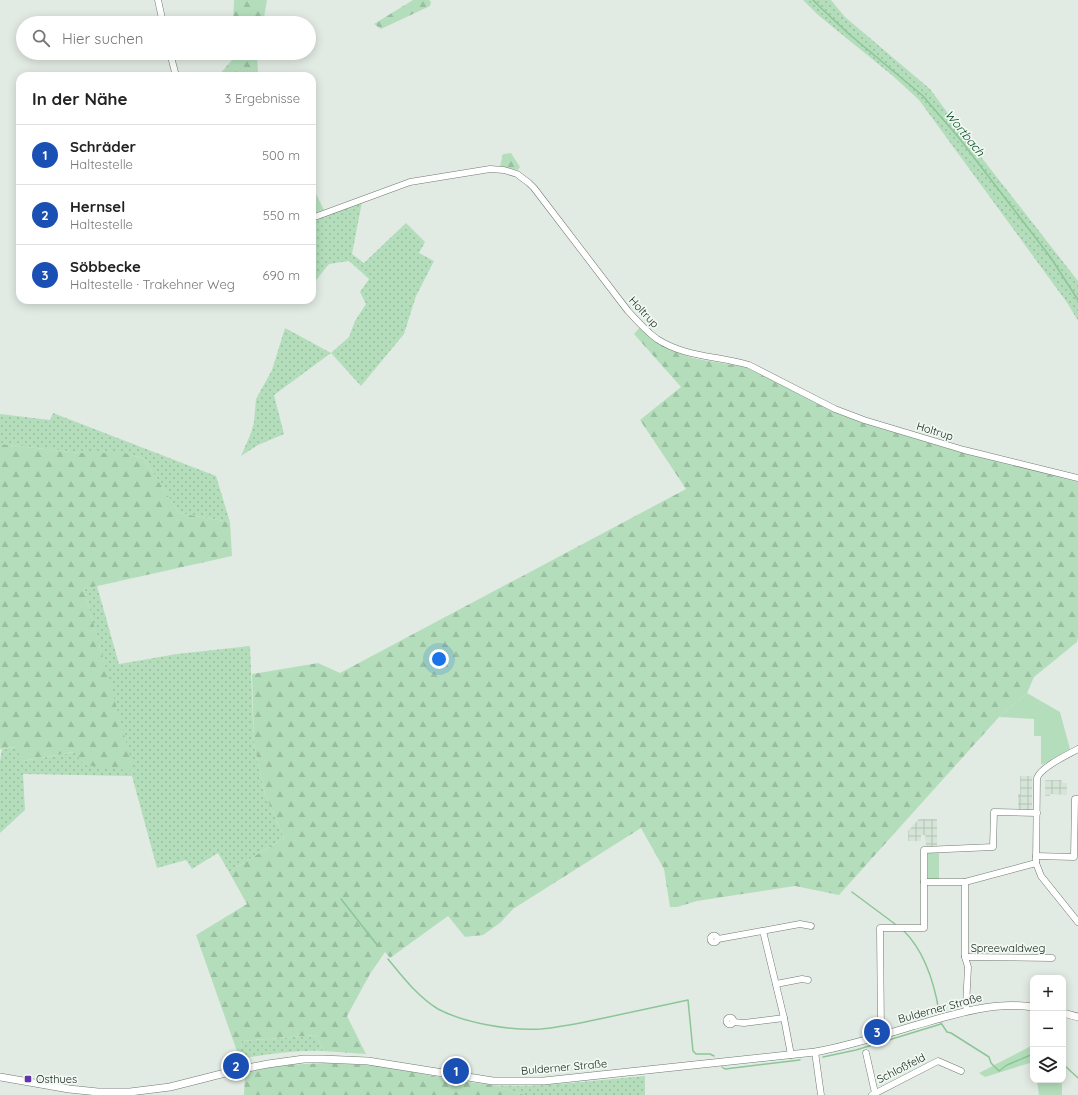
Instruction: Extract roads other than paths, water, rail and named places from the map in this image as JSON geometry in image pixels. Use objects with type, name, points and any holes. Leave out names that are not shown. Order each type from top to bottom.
[{"type":"street","points":[[158,0],[161,16]]},
{"type":"street","points":[[172,60],[175,72]]},
{"type":"street","name":"Holtrup","points":[[316,217],[410,182],[490,169],[510,171],[523,178],[534,188],[641,326],[657,339],[673,348],[690,354],[749,365],[835,409],[864,420],[964,450],[1078,478]]},
{"type":"street","points":[[1078,749],[1046,768],[1037,778],[1036,859],[1041,876],[1078,922]]},
{"type":"street","points":[[924,882],[965,882],[1036,859],[1074,857],[1074,798],[1078,799]]},
{"type":"street","points":[[882,1036],[880,928],[924,928],[924,850],[994,847],[994,812],[1037,813]]},
{"type":"street","name":"Spreewaldweg","points":[[965,882],[965,957],[968,967],[967,1011]]},
{"type":"street","points":[[718,939],[800,924],[811,926]]},
{"type":"street","points":[[763,931],[784,1018],[791,1055]]},
{"type":"street","name":"Spreewaldweg","points":[[965,957],[1052,958]]},
{"type":"street","points":[[776,984],[802,979],[808,980]]},
{"type":"street","name":"Bulderner Straße","points":[[0,1077],[69,1089],[98,1092],[130,1092],[170,1087],[237,1070],[268,1064],[304,1059],[322,1059],[368,1061],[493,1081],[544,1082],[815,1052],[854,1044],[967,1011],[1001,1006],[1030,1007]]},
{"type":"street","points":[[1066,1014],[1078,1017]]},
{"type":"street","points":[[733,1022],[744,1023],[784,1018]]},
{"type":"street","points":[[815,1052],[821,1095]]},
{"type":"street","points":[[866,1053],[874,1094]]},
{"type":"street","name":"Schloßfeld","points":[[874,1094],[938,1061],[961,1071]]},
{"type":"waterway","name":"Wortbach","points":[[813,0],[849,34],[923,96],[959,138],[1051,258],[1078,300]]},
{"type":"waterway","points":[[852,892],[895,924]]},
{"type":"waterway","points":[[341,899],[378,946]]},
{"type":"waterway","points":[[904,931],[918,948],[928,968],[939,1011]]},
{"type":"waterway","points":[[388,959],[417,992],[438,1009],[474,1022],[516,1029],[541,1029],[557,1027],[688,1000],[693,1051],[696,1054],[710,1054],[714,1056]]},
{"type":"waterway","points":[[941,1023],[947,1032],[989,1057],[991,1063],[999,1071],[1007,1065],[1030,1055]]},
{"type":"waterway","points":[[823,1057],[856,1050],[941,1024]]},
{"type":"waterway","points":[[722,1067],[725,1069],[800,1060]]},
{"type":"waterway","points":[[1066,1067],[1078,1078]]},
{"type":"place","name":"Söbbecke","points":[[877,1032]]},
{"type":"place","name":"Hernsel","points":[[236,1066]]},
{"type":"place","name":"Schräder","points":[[456,1071]]},
{"type":"place","name":"Osthues","points":[[28,1079]]}]
